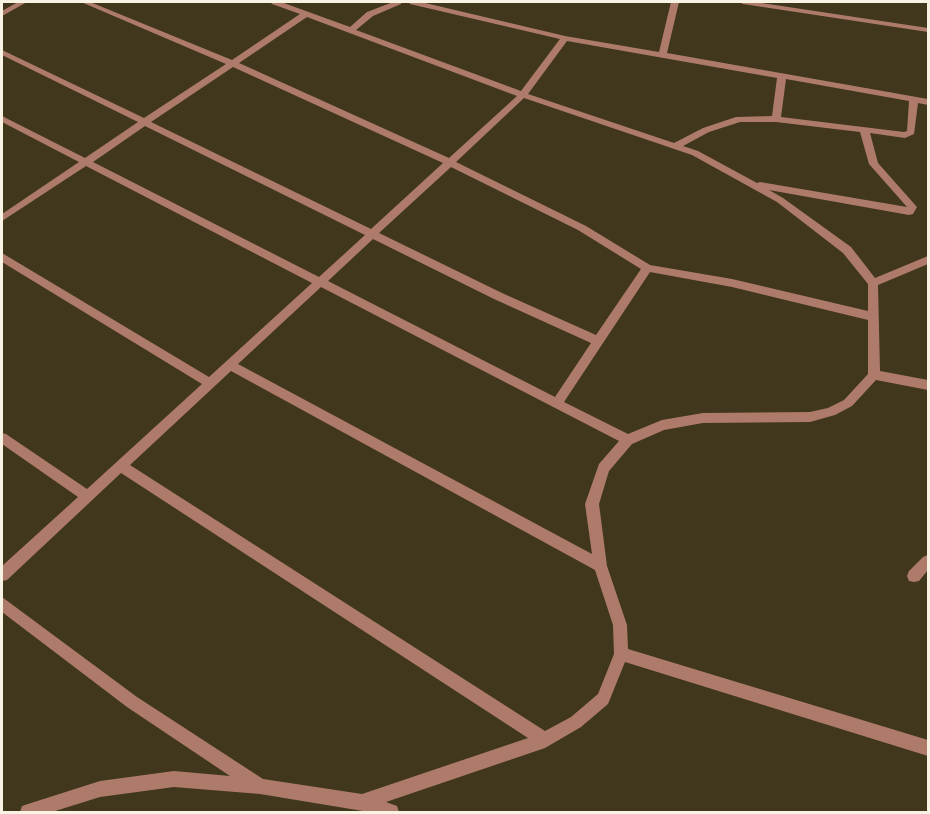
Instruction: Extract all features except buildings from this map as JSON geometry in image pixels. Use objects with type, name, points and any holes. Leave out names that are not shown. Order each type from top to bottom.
[{"type":"street","points":[[2,14],[23,2]]},
{"type":"street","points":[[85,2],[232,63],[449,162],[582,228],[647,268],[722,281],[874,317]]},
{"type":"street","points":[[275,2],[523,95],[675,146],[714,163],[780,200],[847,250],[873,283],[874,375],[848,403],[831,412],[810,417],[703,418],[662,424],[628,440],[603,468],[592,504],[600,566],[620,625],[621,654],[603,699],[576,722],[545,740],[362,802]]},
{"type":"street","points":[[351,30],[370,14],[398,2]]},
{"type":"street","points":[[413,2],[565,38],[928,102]]},
{"type":"street","points":[[663,56],[675,2]]},
{"type":"street","points":[[743,2],[928,30]]},
{"type":"street","points":[[2,218],[307,13]]},
{"type":"street","points":[[2,575],[523,95],[565,38]]},
{"type":"street","points":[[2,52],[598,341]]},
{"type":"street","points":[[777,119],[782,75]]},
{"type":"street","points":[[675,146],[724,122],[739,119],[777,119],[905,135],[911,132],[914,99]]},
{"type":"street","points":[[2,118],[628,440]]},
{"type":"street","points":[[750,183],[909,212],[912,207],[874,164],[864,130]]},
{"type":"street","points":[[2,257],[210,383]]},
{"type":"street","points":[[873,283],[928,260]]},
{"type":"street","points":[[557,404],[647,268]]},
{"type":"street","points":[[230,365],[600,566]]},
{"type":"street","points":[[874,375],[928,385]]},
{"type":"street","points":[[2,438],[87,496]]},
{"type":"street","points":[[120,466],[545,740]]},
{"type":"street","points":[[914,576],[928,561]]},
{"type":"street","points":[[2,604],[132,702],[260,786]]},
{"type":"street","points":[[621,654],[928,748]]},
{"type":"street","points":[[28,813],[100,789],[174,779],[260,786],[362,802],[391,813]]}]
